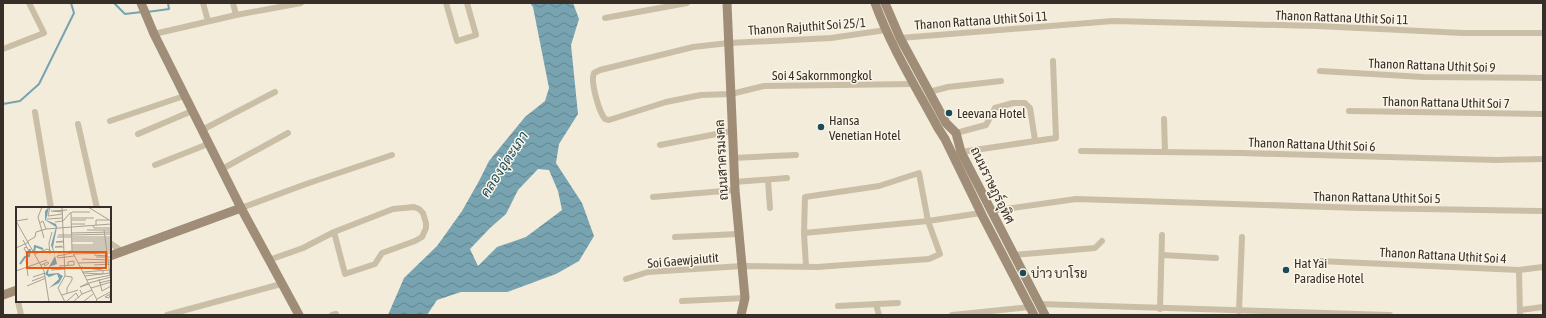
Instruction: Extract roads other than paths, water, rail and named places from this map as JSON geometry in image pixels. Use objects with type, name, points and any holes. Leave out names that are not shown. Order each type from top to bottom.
[{"type":"street","points":[[3,49],[44,33],[29,3]]},
{"type":"street","points":[[141,3],[154,34],[208,144],[281,284],[299,315]]},
{"type":"street","points":[[203,3],[208,21]]},
{"type":"street","points":[[233,3],[236,15]]},
{"type":"street","points":[[154,34],[236,15],[300,3]]},
{"type":"street","points":[[446,3],[457,41],[476,35],[467,3]]},
{"type":"street","points":[[604,18],[687,3]]},
{"type":"street","name":"ถนนสาครมงคล","points":[[727,3],[733,158],[738,234],[745,298],[741,315]]},
{"type":"street","name":"ถนนราษฏร์อุทิศ","points":[[875,3],[886,30],[914,84],[942,126],[956,133],[961,152],[1045,315]]},
{"type":"street","name":"ถนนราษฏร์อุทิศ","points":[[885,3],[900,38],[929,92],[942,126],[945,139],[981,213],[1032,311]]},
{"type":"street","name":"Thanon Rattana Uthit Soi 11","points":[[900,38],[1113,21],[1318,26],[1463,32],[1543,33]]},
{"type":"street","name":"Thanon Rajuthit Soi 25/1","points":[[605,119],[600,110],[592,79],[594,74],[600,70],[693,47],[729,43],[831,38],[886,30]]},
{"type":"street","points":[[961,152],[1056,138],[1053,61]]},
{"type":"street","name":"Thanon Rattana Uthit Soi 9","points":[[1320,71],[1423,77],[1543,78]]},
{"type":"street","points":[[929,92],[948,87],[1001,81]]},
{"type":"street","name":"Soi 4 Sakornmongkol","points":[[605,119],[609,120],[666,102],[694,96],[731,94],[764,86],[914,84]]},
{"type":"street","points":[[202,130],[275,92]]},
{"type":"street","points":[[110,121],[184,96]]},
{"type":"street","points":[[956,133],[986,125],[995,108],[1013,103],[1025,103],[1030,108],[1035,140]]},
{"type":"street","points":[[138,134],[192,111]]},
{"type":"street","name":"Thanon Rattana Uthit Soi 7","points":[[1349,111],[1543,114]]},
{"type":"street","points":[[35,112],[52,207]]},
{"type":"street","points":[[1164,119],[1165,151]]},
{"type":"street","points":[[78,124],[97,207]]},
{"type":"street","points":[[660,145],[732,130]]},
{"type":"street","points":[[222,169],[288,133]]},
{"type":"street","points":[[155,166],[208,144]]},
{"type":"street","name":"Thanon Rattana Uthit Soi 6","points":[[1081,151],[1165,151],[1496,160],[1543,159]]},
{"type":"street","points":[[733,158],[796,155]]},
{"type":"street","points":[[111,256],[306,184],[392,156]]},
{"type":"street","points":[[806,266],[804,233],[805,196],[878,186],[919,173],[928,221]]},
{"type":"street","points":[[653,196],[787,178]]},
{"type":"street","points":[[768,180],[770,208]]},
{"type":"street","name":"Thanon Rattana Uthit Soi 5","points":[[991,211],[1076,199],[1211,204],[1543,211]]},
{"type":"street","points":[[269,260],[302,248],[334,232],[370,217],[401,207],[414,207],[419,209],[423,213],[426,223],[426,228],[422,237],[382,253],[375,264],[345,274],[334,232]]},
{"type":"street","points":[[804,233],[928,221],[981,213]]},
{"type":"street","name":"Soi Gaewjaiutit","points":[[626,279],[648,272],[742,266],[817,267],[929,259],[940,254],[928,221]]},
{"type":"street","points":[[676,237],[738,234]]},
{"type":"street","points":[[1160,308],[1162,235]]},
{"type":"street","points":[[1239,311],[1242,237]]},
{"type":"street","points":[[1014,255],[1095,248],[1102,241]]},
{"type":"street","points":[[111,244],[122,251]]},
{"type":"street","points":[[1162,255],[1216,258]]},
{"type":"street","name":"Thanon Rattana Uthit Soi 4","points":[[1319,261],[1519,270],[1543,267]]},
{"type":"street","points":[[1519,270],[1520,312],[1543,307]]},
{"type":"street","points":[[167,315],[281,284]]},
{"type":"street","points":[[3,295],[16,292]]},
{"type":"street","points":[[682,302],[745,298]]},
{"type":"street","points":[[18,302],[20,315]]},
{"type":"street","points":[[838,306],[898,303]]},
{"type":"street","points":[[876,304],[879,315]]},
{"type":"street","points":[[1039,304],[1266,313],[1390,315]]},
{"type":"street","points":[[952,315],[1032,311]]},
{"type":"water","name":"คลองอุ่ตะเภา","points":[[530,3],[573,3],[579,19],[571,45],[578,114],[559,144],[556,163],[582,203],[594,236],[579,261],[556,274],[507,292],[461,292],[437,300],[427,315],[388,315],[404,278],[437,246],[462,211],[489,161],[525,117],[545,101],[549,88],[533,7]],"holes":[[[538,169],[549,170],[558,191],[562,210],[526,237],[497,247],[478,266],[470,249],[506,214],[518,190]]]},
{"type":"waterway","points":[[3,104],[20,101],[39,84],[74,13],[71,3]]},
{"type":"waterway","points":[[114,3],[125,14],[142,12]]},
{"type":"waterway","points":[[147,12],[169,9],[168,3]]},
{"type":"place","name":"Leevana Hotel","points":[[949,113]]},
{"type":"place","name":"Hansa Venetian Hotel","points":[[821,127]]},
{"type":"place","name":"Hat Yai Paradise Hotel","points":[[1286,270]]},
{"type":"place","name":"บ่าว บาโรย","points":[[1023,273]]}]
